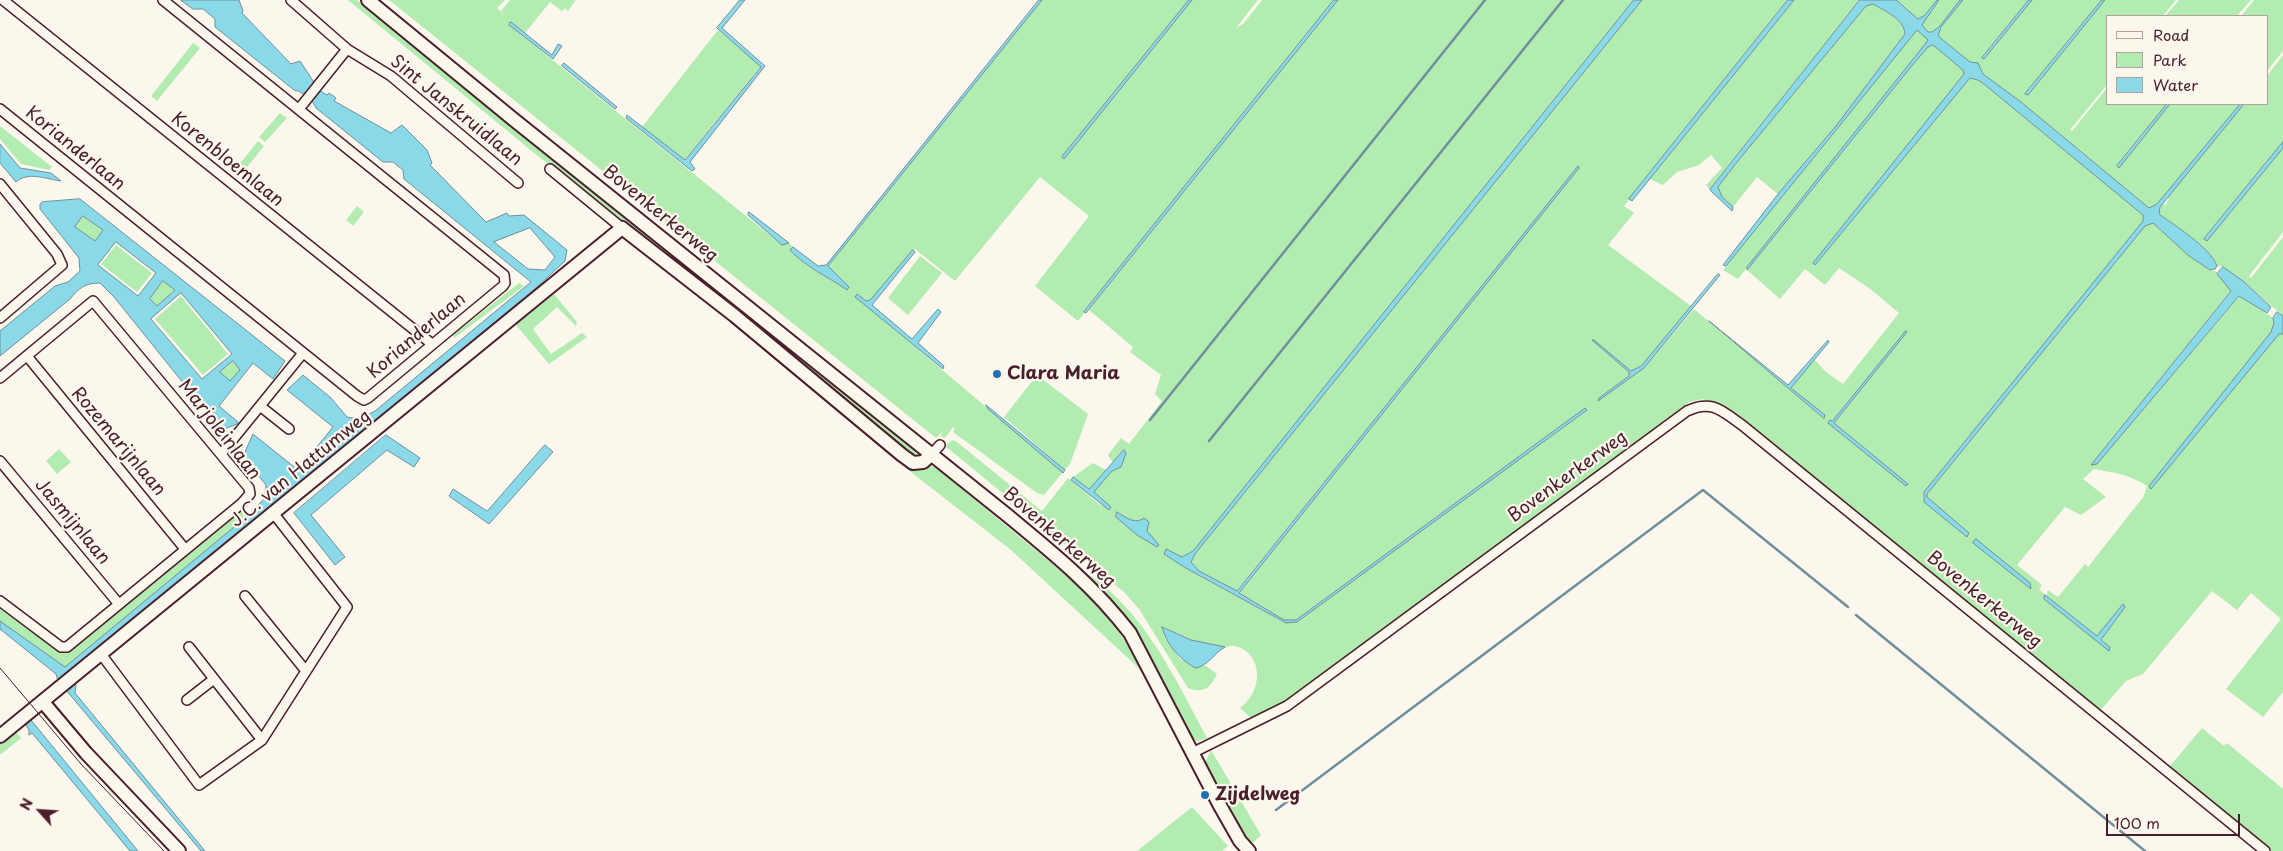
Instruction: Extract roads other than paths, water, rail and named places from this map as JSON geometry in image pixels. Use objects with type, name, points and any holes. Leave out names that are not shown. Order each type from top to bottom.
[{"type":"street","name":"Korenbloemlaan","points":[[3,0],[432,344]]},
{"type":"street","name":"Korianderlaan","points":[[0,109],[364,400],[503,286],[505,283],[504,275],[164,0]]},
{"type":"street","name":"Sint Janskruidlaan","points":[[291,0],[347,49],[392,76],[518,183]]},
{"type":"street","name":"Bovenkerkerweg","points":[[368,0],[884,417],[936,449],[1082,577],[1130,633],[1192,753],[1287,706],[1687,411],[1704,405],[1720,409],[1742,425],[2265,851]]},
{"type":"street","points":[[299,109],[347,49]]},
{"type":"street","name":"Bovenkerkerweg","points":[[550,168],[622,228],[735,316],[902,456],[913,463],[923,462],[936,449]]},
{"type":"street","points":[[0,184],[57,254],[62,265],[0,318]]},
{"type":"street","name":"J.C. van Hattumweg","points":[[0,736],[622,228]]},
{"type":"street","name":"Marjoleinlaan","points":[[0,378],[93,301],[249,488],[250,494],[241,504],[118,603],[67,647],[61,647],[0,602]]},
{"type":"street","points":[[221,454],[303,353]]},
{"type":"street","name":"Rozemarijnlaan","points":[[26,356],[185,549]]},
{"type":"street","points":[[260,406],[289,428]]},
{"type":"street","name":"Jasmijnlaan","points":[[0,461],[118,603]]},
{"type":"street","points":[[101,654],[199,785],[262,740],[347,607],[274,514]]},
{"type":"street","points":[[245,596],[306,670]]},
{"type":"street","points":[[189,647],[262,740]]},
{"type":"street","points":[[187,700],[214,679]]},
{"type":"street","points":[[43,702],[86,753],[179,851]]},
{"type":"street","points":[[1192,753],[1240,841],[1249,851]]},
{"type":"water","points":[[181,0],[239,0],[242,13],[291,64],[300,61],[319,90],[327,95],[329,93],[336,98],[334,101],[391,133],[402,125],[427,150],[432,163],[430,165],[486,222],[507,213],[509,216],[524,215],[567,250],[565,261],[536,288],[63,677],[63,680],[58,681],[56,674],[0,629],[0,621],[65,667],[245,518],[264,499],[266,485],[243,456],[253,434],[298,470],[333,427],[287,390],[303,375],[331,398],[347,417],[359,419],[375,411],[531,282],[404,179],[403,170],[393,162],[383,162],[316,108],[307,96],[294,90],[215,27],[215,19],[203,9],[193,9]],"holes":[[[530,228],[555,257],[545,270],[528,269],[494,242]],[[336,433],[344,439],[322,458],[317,459],[317,455]]]},
{"type":"water","points":[[740,0],[745,0],[722,28],[765,66],[690,162],[695,169],[692,171],[626,118],[627,115],[685,160],[761,67],[717,28]]},
{"type":"water","points":[[1039,0],[1042,0],[828,266],[849,287],[847,290],[796,256],[790,250],[793,247],[818,266],[826,265]]},
{"type":"water","points":[[1189,0],[1192,0],[1064,159],[1062,157]]},
{"type":"water","points":[[1334,0],[1338,0],[1086,313],[1084,312]]},
{"type":"water","points":[[1634,0],[1642,0],[1195,554],[1191,562],[1199,571],[1237,591],[1578,166],[1579,168],[1239,593],[1284,620],[1296,620],[1585,408],[1587,410],[1297,622],[1286,623],[1164,554],[1166,549],[1182,557],[1193,551]]},
{"type":"water","points":[[1788,0],[1794,0],[1632,201],[1629,199]]},
{"type":"water","points":[[1860,0],[1896,0],[1918,19],[1925,15],[1939,0],[1922,25],[1928,32],[1932,32],[1940,26],[1960,0],[1963,0],[1941,27],[1938,36],[1970,62],[1978,63],[1983,74],[2021,102],[2149,208],[2157,204],[2239,105],[2243,105],[2160,207],[2159,214],[2200,244],[2217,266],[2215,269],[2210,270],[2189,256],[2153,223],[2145,226],[1927,494],[1927,497],[1969,533],[1967,537],[1924,502],[1924,492],[2143,221],[2143,215],[1984,84],[1970,78],[1815,265],[1813,263],[1964,74],[1963,70],[1933,45],[1928,47],[1910,68],[1747,270],[1747,267],[1926,43],[1928,40],[1917,30],[1726,266],[1723,265],[1778,194],[1836,126],[1905,34],[1898,20],[1873,4],[1866,6],[1718,187],[1722,197],[1733,207],[1732,211],[1710,190]]},
{"type":"water","points":[[2029,0],[2032,0],[1984,59],[1982,58]]},
{"type":"water","points":[[2102,0],[2105,0],[2028,95],[2025,94]]},
{"type":"water","points":[[511,22],[552,55],[558,44],[562,46],[553,59],[509,25]]},
{"type":"water","points":[[564,63],[617,107],[615,109],[562,66]]},
{"type":"water","points":[[2166,105],[2169,105],[2119,168],[2117,166]]},
{"type":"water","points":[[2283,142],[2283,148],[2207,241],[2204,239]]},
{"type":"water","points":[[0,144],[20,168],[51,173],[61,181],[32,176],[16,182],[0,163]]},
{"type":"water","points":[[80,199],[285,361],[273,379],[253,363],[219,406],[238,422],[237,424],[222,430],[217,425],[114,297],[100,283],[86,285],[79,289],[70,299],[0,356],[0,331],[55,286],[68,282],[80,271],[79,258],[40,209],[42,202]],"holes":[[[83,216],[103,230],[95,241],[75,227]],[[116,242],[156,273],[138,296],[98,265]],[[163,281],[175,290],[157,306],[150,299]],[[181,293],[232,354],[202,379],[151,319]],[[233,361],[240,370],[230,381],[220,372]]]},
{"type":"water","points":[[749,212],[789,243],[782,245],[748,215]]},
{"type":"water","points":[[913,250],[915,252],[872,305],[912,339],[938,309],[941,312],[918,343],[944,366],[943,369],[855,297],[857,294],[866,301],[870,300]]},
{"type":"water","points":[[2223,267],[2243,281],[2271,307],[2267,313],[2239,296],[2097,464],[2091,465],[2231,291],[2217,274]]},
{"type":"water","points":[[1718,274],[1720,275],[1644,368],[1598,401],[1599,398],[1629,376],[1629,372],[1592,340],[1631,371],[1641,366]]},
{"type":"water","points":[[2277,312],[2283,316],[2283,334],[2279,334],[2151,489],[2149,486],[2271,332],[2274,323],[2273,318]]},
{"type":"water","points":[[1709,321],[1788,385],[1828,340],[1829,342],[1791,388],[1825,415],[1824,418]]},
{"type":"water","points":[[1906,331],[1834,423],[1908,484],[1906,486],[1828,423],[1830,420],[1832,421]]},
{"type":"water","points":[[986,405],[1065,470],[1063,473],[988,409]]},
{"type":"water","points":[[386,435],[420,458],[414,467],[387,450],[311,515],[345,557],[335,565],[294,513]]},
{"type":"water","points":[[545,445],[553,452],[489,524],[449,496],[453,489],[487,511]]},
{"type":"water","points":[[1124,450],[1126,453],[1121,467],[1112,471],[1094,492],[1111,507],[1109,510],[1071,480],[1073,477],[1089,489]]},
{"type":"water","points":[[1117,512],[1137,521],[1144,518],[1149,522],[1147,531],[1159,545],[1157,547],[1137,535],[1116,517]]},
{"type":"water","points":[[1976,539],[2030,583],[2031,589],[1973,543]]},
{"type":"water","points":[[2045,595],[2097,636],[2123,604],[2125,607],[2101,640],[2110,647],[2109,651],[2044,599]]},
{"type":"water","points":[[1162,627],[1191,640],[1225,647],[1203,665],[1195,668],[1174,651]]},
{"type":"water","points":[[76,685],[75,693],[205,851],[201,851],[66,690],[68,686]]},
{"type":"water","points":[[27,719],[31,720],[138,851],[130,851],[32,733],[29,735],[29,730],[24,722]]},
{"type":"waterway","points":[[1150,420],[1485,0]]},
{"type":"waterway","points":[[1209,441],[1563,0]]},
{"type":"waterway","points":[[1276,810],[1703,490],[1848,607]]},
{"type":"waterway","points":[[1856,615],[2145,851]]},
{"type":"tram line","points":[[0,668],[81,764],[164,851]]},
{"type":"place","name":"Clara Maria","points":[[997,374]]},
{"type":"place","name":"Zijdelweg","points":[[1205,795]]}]
